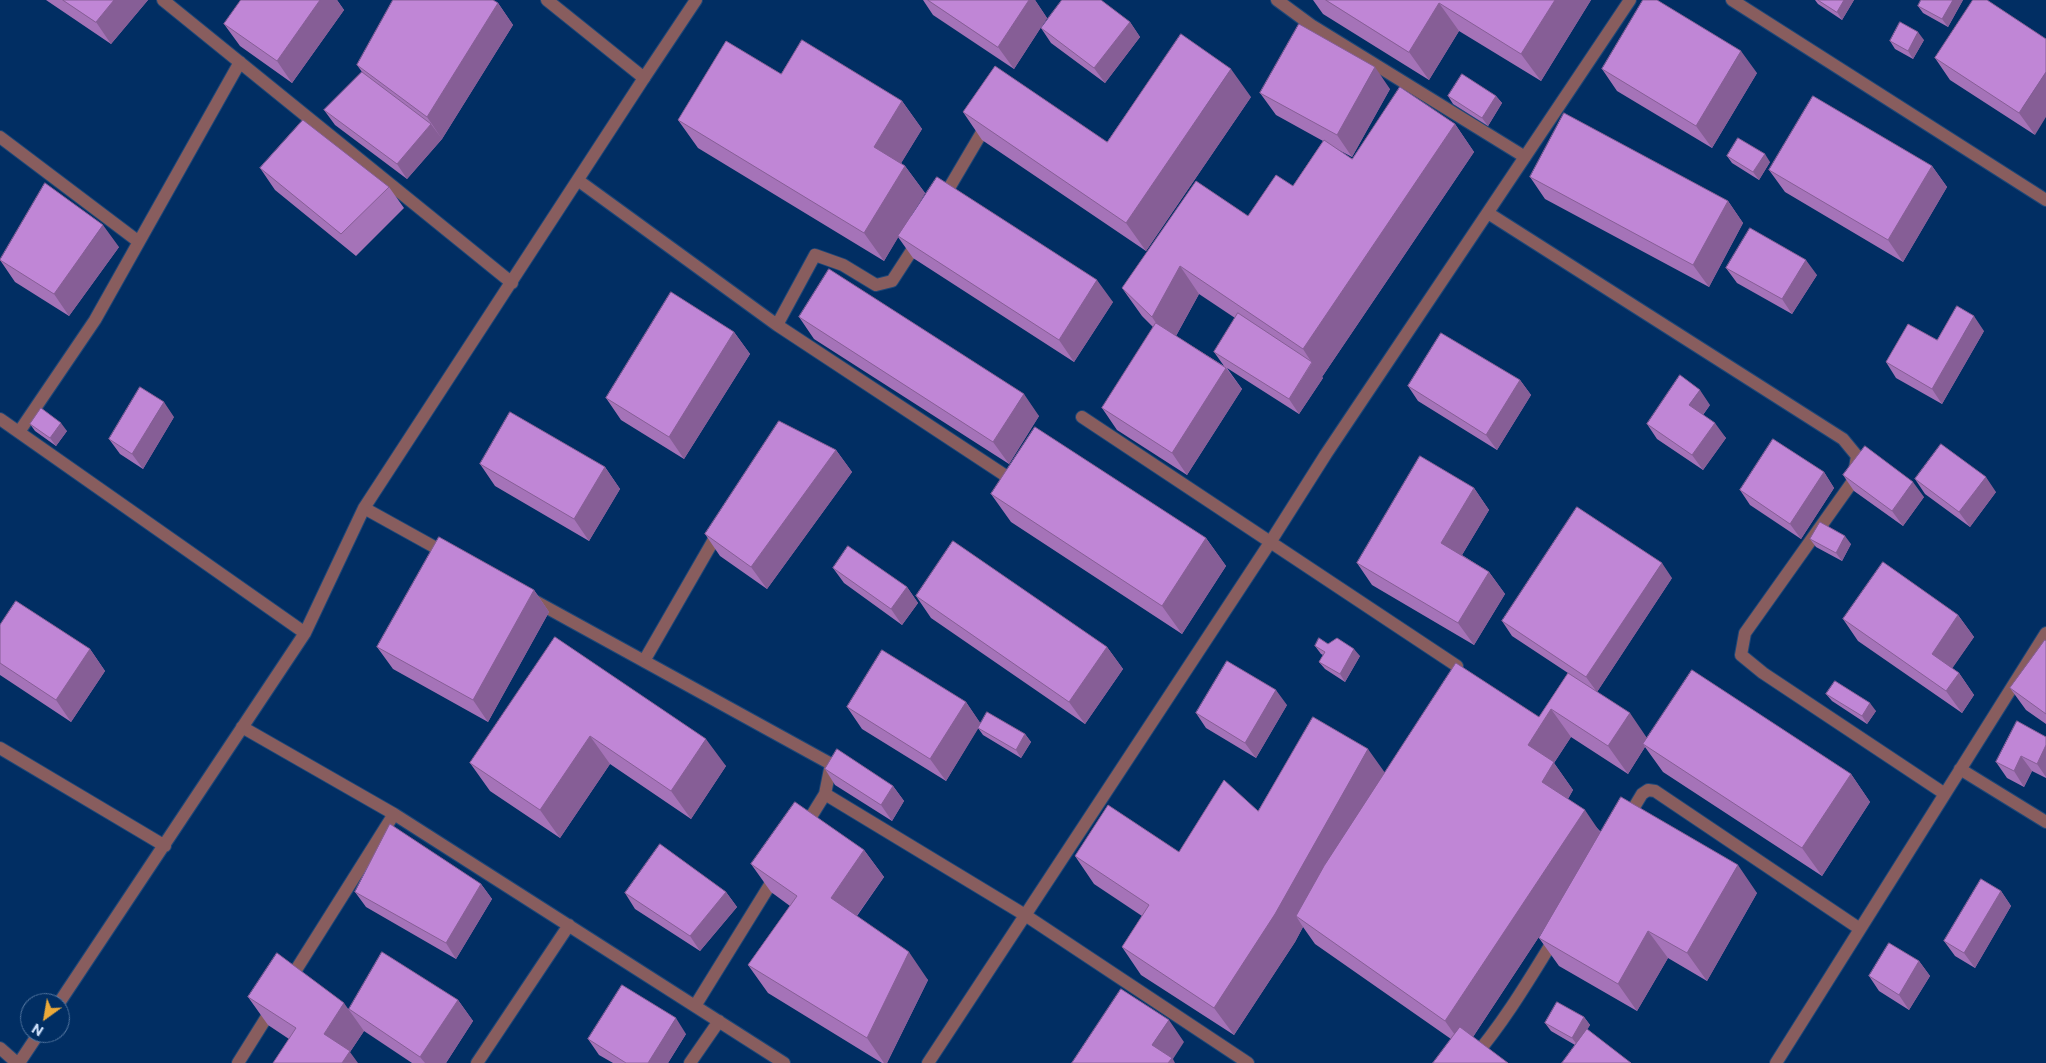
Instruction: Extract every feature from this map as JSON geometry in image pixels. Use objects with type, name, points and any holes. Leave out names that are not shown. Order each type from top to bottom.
[{"type":"street","points":[[163,0],[512,282]]},
{"type":"street","points":[[547,0],[644,78]]},
{"type":"street","points":[[67,993],[305,633],[364,508],[696,0]]},
{"type":"street","points":[[1277,0],[1311,25],[1525,157]]},
{"type":"street","points":[[928,1063],[1332,446],[1630,0]]},
{"type":"street","points":[[1732,0],[2046,200]]},
{"type":"street","points":[[19,432],[95,320],[240,62]]},
{"type":"street","points":[[937,208],[993,115]]},
{"type":"street","points":[[0,137],[139,242]]},
{"type":"street","points":[[579,181],[777,325],[1010,478]]},
{"type":"street","points":[[1488,213],[1842,439],[1858,456],[1853,481],[1745,633],[1741,655],[1763,673],[1945,794]]},
{"type":"street","points":[[777,325],[815,254],[843,265],[876,285],[892,281],[922,233]]},
{"type":"street","points":[[1082,416],[1457,666]]},
{"type":"street","points":[[0,419],[305,633]]},
{"type":"street","points":[[364,508],[460,561]]},
{"type":"street","points":[[644,661],[727,517]]},
{"type":"street","points":[[521,594],[832,764],[825,794],[799,836]]},
{"type":"street","points":[[1776,1063],[2046,633]]},
{"type":"street","points":[[242,727],[394,814],[784,1063]]},
{"type":"street","points":[[0,748],[164,846]]},
{"type":"street","points":[[1960,770],[2046,822]]},
{"type":"street","points":[[1622,828],[1642,794],[1648,790],[1655,791],[1860,929]]},
{"type":"street","points":[[825,794],[1025,915],[1248,1063]]},
{"type":"street","points":[[238,1063],[394,814]]},
{"type":"street","points":[[695,1006],[784,862]]},
{"type":"street","points":[[477,1063],[569,926]]},
{"type":"street","points":[[1469,1063],[1490,1038],[1520,994],[1561,927]]},
{"type":"street","points":[[690,1063],[719,1021]]},
{"type":"street","points":[[0,1048],[18,1063],[32,1043]]},
{"type":"building","points":[[63,0],[114,0],[96,22]]},
{"type":"building","points":[[241,0],[320,0],[277,61],[224,24]]},
{"type":"building","points":[[393,0],[493,0],[498,3],[427,117],[357,65]]},
{"type":"building","points":[[928,0],[1029,0],[998,47]]},
{"type":"building","points":[[1062,0],[1101,0],[1130,22],[1094,68],[1041,28]]},
{"type":"building","points":[[1326,0],[1555,0],[1521,54],[1439,3],[1409,52]]},
{"type":"building","points":[[1643,0],[1657,0],[1741,51],[1696,126],[1602,69]]},
{"type":"building","points":[[1818,0],[1844,0],[1837,12]]},
{"type":"building","points":[[1921,0],[1953,0],[1942,19],[1918,6]]},
{"type":"building","points":[[1973,0],[1987,0],[2046,39],[2046,72],[2019,113],[1935,58]]},
{"type":"building","points":[[1900,22],[1918,32],[1908,51],[1890,41]]},
{"type":"building","points":[[1299,24],[1375,67],[1337,135],[1260,93]]},
{"type":"building","points":[[1181,34],[1231,69],[1126,223],[963,112],[995,66],[1107,142]]},
{"type":"building","points":[[802,40],[902,101],[874,147],[905,166],[864,233],[678,120],[726,41],[781,74]]},
{"type":"building","points":[[362,72],[431,124],[397,164],[324,110]]},
{"type":"building","points":[[1462,74],[1496,96],[1482,118],[1448,96]]},
{"type":"building","points":[[1400,87],[1455,124],[1303,349],[1180,266],[1152,317],[1122,288],[1196,181],[1248,216],[1276,175],[1293,186],[1324,140],[1352,159]]},
{"type":"building","points":[[1813,96],[1932,166],[1888,240],[1769,170]]},
{"type":"building","points":[[1564,113],[1728,201],[1693,265],[1530,177]]},
{"type":"building","points":[[303,120],[389,187],[341,234],[260,168]]},
{"type":"building","points":[[1738,138],[1765,154],[1753,172],[1727,156]]},
{"type":"building","points":[[937,177],[1097,280],[1059,340],[898,236]]},
{"type":"building","points":[[45,183],[103,225],[54,294],[0,260]]},
{"type":"building","points":[[1750,228],[1806,260],[1782,299],[1726,268]]},
{"type":"building","points":[[829,269],[1024,394],[993,442],[799,317]]},
{"type":"building","points":[[671,292],[734,332],[669,437],[606,398]]},
{"type":"building","points":[[1957,306],[1974,316],[1932,389],[1886,362],[1908,324],[1937,340]]},
{"type":"building","points":[[1238,313],[1312,362],[1289,399],[1214,352]]},
{"type":"building","points":[[1156,323],[1226,368],[1172,453],[1102,408]]},
{"type":"building","points":[[1441,333],[1520,380],[1486,435],[1408,386]]},
{"type":"building","points":[[1680,375],[1700,390],[1689,405],[1715,423],[1692,455],[1647,424]]},
{"type":"building","points":[[140,387],[164,402],[132,454],[109,439]]},
{"type":"building","points":[[41,408],[61,423],[50,438],[30,424]]},
{"type":"building","points":[[510,412],[605,467],[574,519],[480,464]]},
{"type":"building","points":[[779,421],[836,450],[751,567],[705,534]]},
{"type":"building","points":[[1035,427],[1206,538],[1162,606],[991,494]]},
{"type":"building","points":[[1773,439],[1824,472],[1790,524],[1740,490]]},
{"type":"building","points":[[1941,444],[1986,477],[1959,512],[1915,479]]},
{"type":"building","points":[[1865,446],[1913,482],[1892,511],[1843,475]]},
{"type":"building","points":[[1420,456],[1474,488],[1441,543],[1489,572],[1458,623],[1357,563]]},
{"type":"building","points":[[1577,507],[1662,563],[1586,677],[1502,621]]},
{"type":"building","points":[[1820,522],[1845,536],[1836,553],[1810,539]]},
{"type":"building","points":[[439,537],[534,590],[473,700],[377,647]]},
{"type":"building","points":[[953,541],[1107,647],[1069,702],[916,596]]},
{"type":"building","points":[[848,546],[907,587],[891,609],[833,568]]},
{"type":"building","points":[[1883,562],[1958,615],[1932,654],[1959,673],[1946,691],[1843,619]]},
{"type":"building","points":[[16,601],[90,649],[56,700],[0,663],[0,625]]},
{"type":"building","points":[[555,637],[706,739],[671,791],[590,736],[540,810],[470,763]]},
{"type":"building","points":[[1319,638],[1328,644],[1337,638],[1354,649],[1340,674],[1319,662],[1325,652],[1315,646]]},
{"type":"building","points":[[2046,641],[2046,714],[2010,688]]},
{"type":"building","points":[[882,650],[966,702],[930,759],[847,707]]},
{"type":"building","points":[[1227,661],[1276,690],[1245,743],[1196,713]]},
{"type":"building","points":[[1456,663],[1539,717],[1568,673],[1630,713],[1608,746],[1551,709],[1528,745],[1554,762],[1542,782],[1585,810],[1445,1021],[1296,916],[1324,866]]},
{"type":"building","points":[[1692,670],[1851,774],[1802,848],[1643,744]]},
{"type":"building","points":[[1835,681],[1870,703],[1862,716],[1826,694]]},
{"type":"building","points":[[987,712],[1025,734],[1016,750],[978,728]]},
{"type":"building","points":[[1313,717],[1368,749],[1275,914],[1214,1008],[1122,947],[1149,905],[1075,856],[1108,805],[1179,852],[1224,780],[1258,811]]},
{"type":"building","points":[[2017,721],[2046,737],[2046,745],[2037,764],[2021,756],[2014,771],[1996,762]]},
{"type":"building","points":[[837,749],[893,786],[881,805],[825,769]]},
{"type":"building","points":[[1621,797],[1738,865],[1687,953],[1648,931],[1618,984],[1539,938]]},
{"type":"building","points":[[795,802],[864,850],[831,898],[909,952],[867,1038],[748,965],[797,896],[751,864]]},
{"type":"building","points":[[390,824],[481,884],[446,943],[355,892]]},
{"type":"building","points":[[660,844],[726,892],[690,936],[625,893]]},
{"type":"building","points":[[1981,879],[2001,891],[1964,953],[1944,941]]},
{"type":"building","points":[[1889,943],[1919,961],[1899,995],[1869,976]]},
{"type":"building","points":[[382,952],[458,1000],[420,1057],[349,1009]]},
{"type":"building","points":[[277,953],[344,1003],[324,1034],[350,1051],[342,1063],[273,1063],[296,1028],[248,997]]},
{"type":"building","points":[[622,985],[676,1018],[648,1063],[626,1063],[588,1039]]},
{"type":"building","points":[[1121,989],[1169,1020],[1152,1045],[1172,1058],[1168,1063],[1072,1063]]},
{"type":"building","points":[[1557,1002],[1584,1017],[1572,1038],[1545,1023]]},
{"type":"building","points":[[1460,1027],[1508,1063],[1433,1063]]},
{"type":"building","points":[[1587,1029],[1631,1063],[1562,1063]]}]
